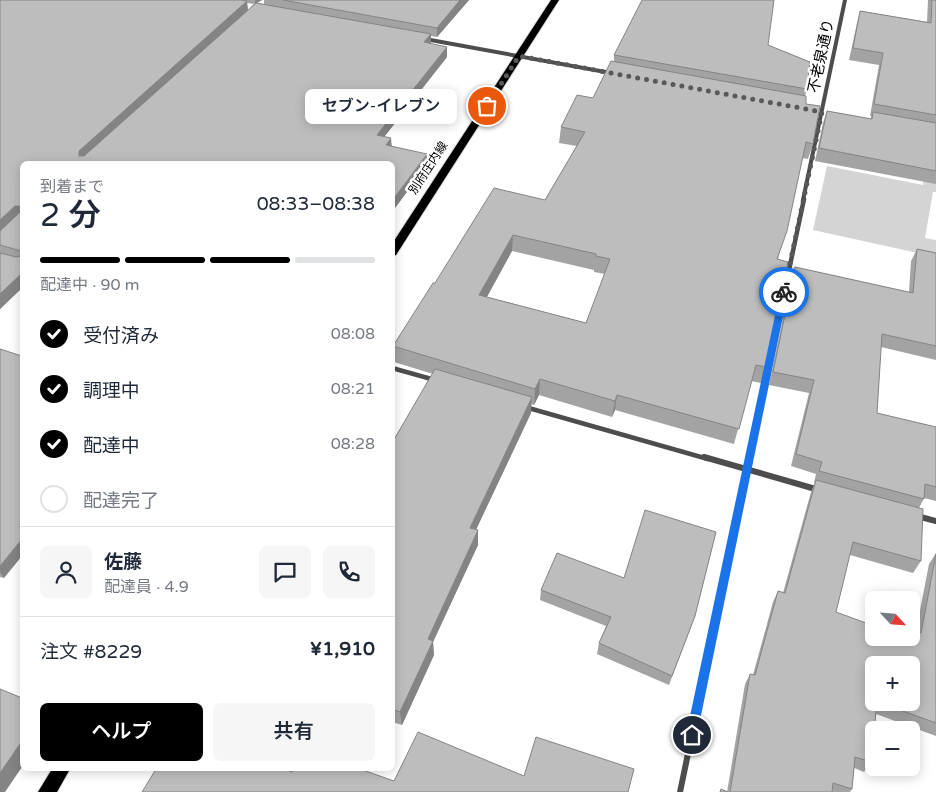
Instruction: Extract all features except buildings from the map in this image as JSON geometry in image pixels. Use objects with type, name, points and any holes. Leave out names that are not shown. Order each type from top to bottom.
[{"type":"main road","name":"別府庄内線","points":[[395,248],[555,0]]},
{"type":"main road","points":[[47,792],[61,771]]},
{"type":"street","name":"不老泉通り","points":[[680,792],[845,0]]},
{"type":"street","points":[[422,39],[616,74]]},
{"type":"street","points":[[812,110],[831,114]]},
{"type":"street","points":[[395,369],[440,382]]},
{"type":"street","points":[[517,404],[822,491]]},
{"type":"street","points":[[908,513],[936,521]]},
{"type":"shaded area","points":[[925,158],[936,160],[936,192],[933,192],[925,238],[936,240],[936,257],[813,230],[827,166],[923,185]]},
{"type":"way so far","points":[[487,106],[519,56],[822,112],[784,292]]},
{"type":"place","name":"セブン-イレブン","points":[[487,106]]},
{"type":"route","points":[[692,735],[784,292]]}]
